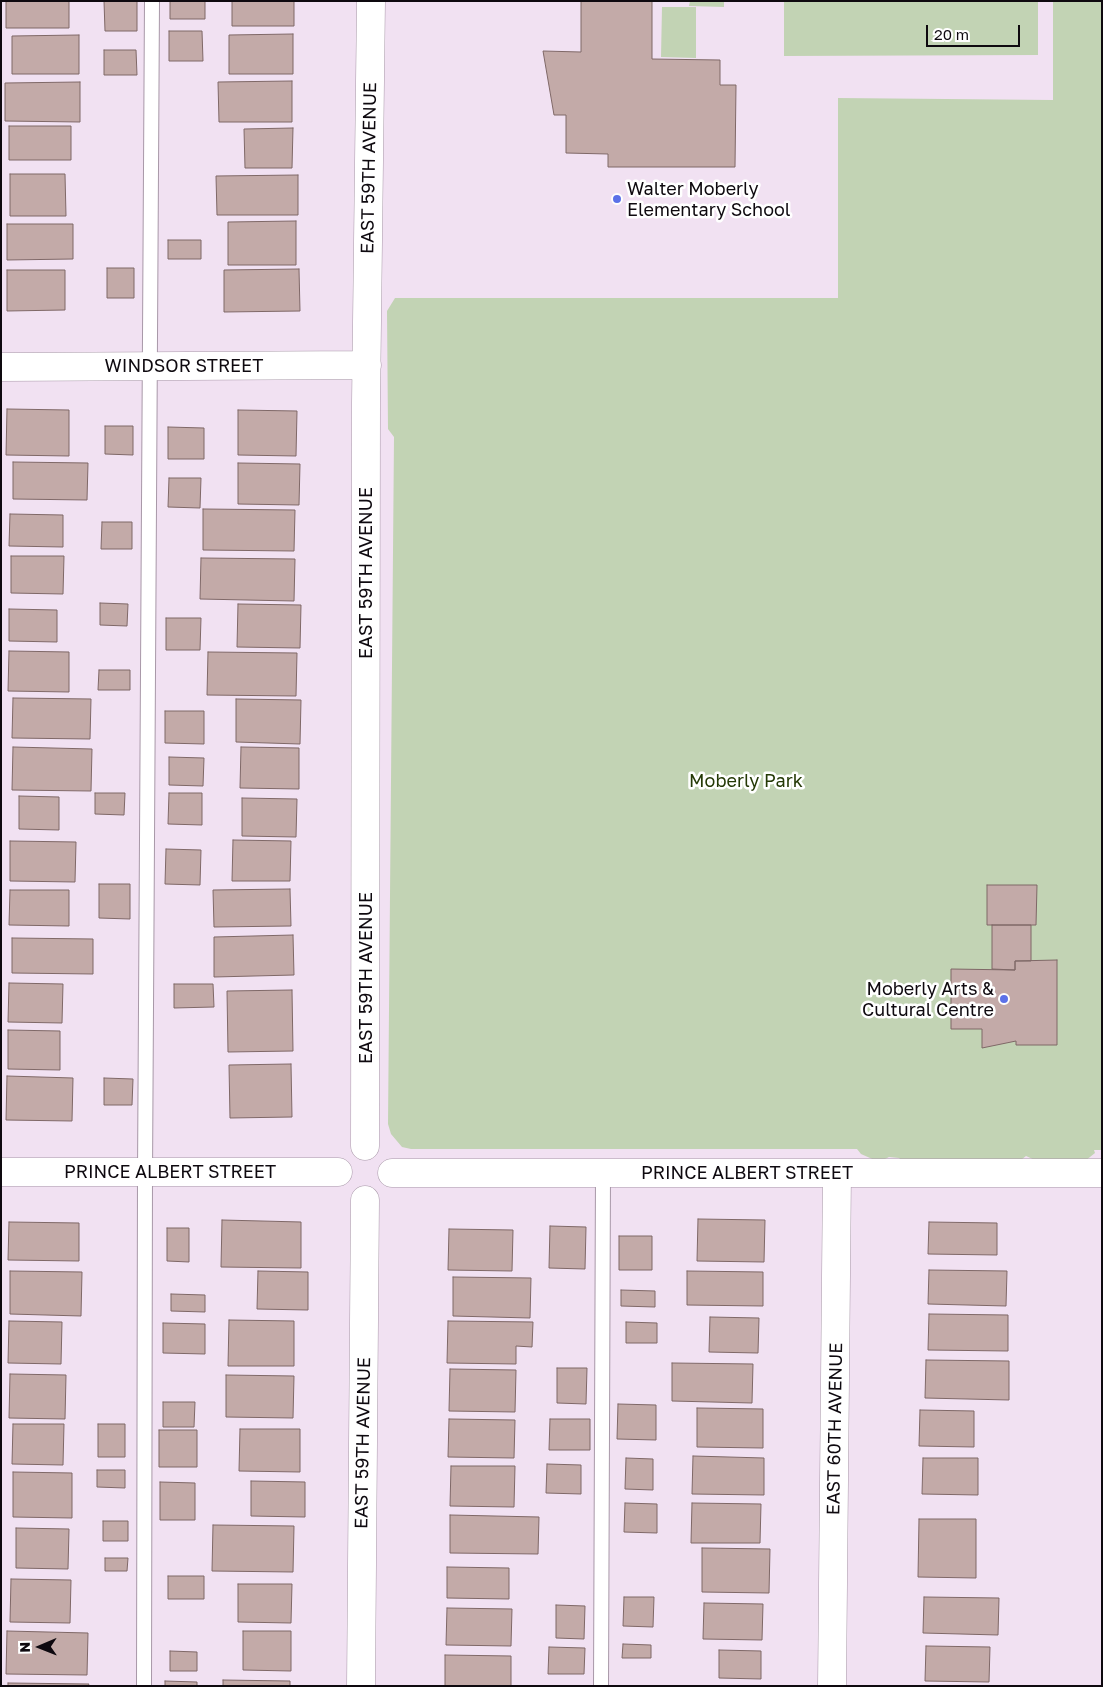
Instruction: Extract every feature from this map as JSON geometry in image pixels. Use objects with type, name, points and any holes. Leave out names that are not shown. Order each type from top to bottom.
[{"type":"street","name":"EAST 59TH AVENUE","points":[[365,1146],[367,365],[371,1]]},
{"type":"street","name":"WINDSOR STREET","points":[[1,367],[367,365]]},
{"type":"street","points":[[365,1146],[374,1147],[381,1151],[391,1164],[392,1172],[391,1181],[387,1189],[374,1199],[365,1200],[356,1199],[343,1189],[339,1181],[338,1172],[340,1164],[349,1151],[365,1146]]},
{"type":"street","name":"PRINCE ALBERT STREET","points":[[1,1172],[338,1172]]},
{"type":"street","name":"PRINCE ALBERT STREET","points":[[392,1172],[1102,1173]]},
{"type":"street","name":"EAST 60TH AVENUE","points":[[832,1686],[837,1173]]},
{"type":"street","name":"EAST 59TH AVENUE","points":[[361,1686],[365,1200]]},
{"type":"lane","points":[[144,1686],[152,1]]},
{"type":"lane","points":[[601,1686],[603,1173]]},
{"type":"green space","points":[[690,1],[724,1],[724,7],[689,6]]},
{"type":"green space","points":[[784,1],[1038,1],[1038,55],[784,56]]},
{"type":"green space","name":"Moberly Park","points":[[1053,1],[1102,1],[1102,1150],[1094,1150],[1095,1153],[1085,1161],[1050,1167],[1026,1156],[1016,1164],[906,1165],[899,1158],[889,1157],[879,1162],[861,1154],[857,1149],[411,1149],[402,1147],[391,1134],[388,1124],[394,437],[388,429],[387,311],[395,298],[838,298],[838,98],[1053,100]]},
{"type":"green space","points":[[662,7],[696,7],[696,58],[661,57]]},
{"type":"building","points":[[6,1],[69,1],[69,28],[6,28]]},
{"type":"building","points":[[104,1],[137,1],[137,31],[105,31]]},
{"type":"building","points":[[170,1],[205,1],[205,19],[170,19]]},
{"type":"building","points":[[232,1],[294,1],[294,26],[232,26]]},
{"type":"building","points":[[581,1],[652,1],[652,59],[720,60],[720,85],[736,85],[735,167],[608,167],[608,154],[566,153],[566,115],[554,115],[543,51],[581,52]]},
{"type":"building","points":[[169,31],[202,31],[203,61],[169,61]]},
{"type":"building","points":[[293,34],[293,74],[229,74],[229,35]]},
{"type":"building","points":[[79,35],[79,74],[12,74],[12,36]]},
{"type":"building","points":[[104,50],[136,50],[137,75],[104,75]]},
{"type":"building","points":[[292,81],[292,122],[219,122],[218,82]]},
{"type":"building","points":[[80,82],[80,122],[5,121],[5,83]]},
{"type":"building","points":[[9,126],[71,126],[71,160],[9,160]]},
{"type":"building","points":[[293,128],[292,168],[245,168],[244,129]]},
{"type":"building","points":[[10,174],[65,174],[66,216],[10,216]]},
{"type":"building","points":[[298,175],[298,215],[217,215],[216,176]]},
{"type":"building","points":[[296,221],[296,265],[228,265],[228,222]]},
{"type":"building","points":[[7,224],[73,224],[73,259],[7,260]]},
{"type":"building","points":[[168,240],[201,240],[201,259],[168,259]]},
{"type":"building","points":[[107,268],[134,268],[134,298],[107,298]]},
{"type":"building","points":[[299,269],[300,311],[224,312],[224,270]]},
{"type":"building","points":[[7,270],[65,270],[65,310],[7,311]]},
{"type":"building","points":[[7,409],[69,410],[69,456],[6,455]]},
{"type":"building","points":[[238,410],[297,411],[296,456],[238,455]]},
{"type":"building","points":[[105,426],[133,426],[133,455],[105,454]]},
{"type":"building","points":[[168,427],[204,428],[204,459],[168,459]]},
{"type":"building","points":[[13,462],[88,463],[87,500],[13,499]]},
{"type":"building","points":[[238,463],[300,464],[299,505],[238,504]]},
{"type":"building","points":[[169,478],[201,478],[200,508],[168,507]]},
{"type":"building","points":[[203,509],[295,510],[294,551],[203,550]]},
{"type":"building","points":[[10,514],[63,515],[63,547],[9,546]]},
{"type":"building","points":[[102,522],[132,522],[132,549],[101,549]]},
{"type":"building","points":[[11,556],[64,556],[63,594],[11,593]]},
{"type":"building","points":[[201,558],[295,559],[294,601],[200,599]]},
{"type":"building","points":[[100,603],[128,604],[127,626],[100,625]]},
{"type":"building","points":[[238,604],[301,605],[300,648],[237,647]]},
{"type":"building","points":[[9,609],[57,610],[57,642],[9,641]]},
{"type":"building","points":[[166,618],[201,618],[200,650],[166,650]]},
{"type":"building","points":[[9,651],[69,652],[69,692],[8,691]]},
{"type":"building","points":[[208,652],[297,653],[296,696],[207,695]]},
{"type":"building","points":[[99,670],[130,670],[130,690],[98,690]]},
{"type":"building","points":[[13,698],[91,699],[90,739],[12,738]]},
{"type":"building","points":[[236,699],[301,700],[300,744],[236,742]]},
{"type":"building","points":[[165,711],[204,711],[204,744],[165,743]]},
{"type":"building","points":[[13,747],[92,749],[91,791],[12,790]]},
{"type":"building","points":[[241,747],[299,748],[299,789],[240,788]]},
{"type":"building","points":[[169,757],[204,758],[203,786],[169,785]]},
{"type":"building","points":[[95,793],[125,793],[124,815],[95,814]]},
{"type":"building","points":[[169,793],[202,793],[202,825],[168,824]]},
{"type":"building","points":[[19,796],[59,797],[59,830],[19,829]]},
{"type":"building","points":[[242,798],[297,799],[296,837],[242,836]]},
{"type":"building","points":[[233,840],[291,841],[290,881],[232,881]]},
{"type":"building","points":[[10,841],[76,842],[75,882],[10,881]]},
{"type":"building","points":[[166,849],[201,850],[200,885],[165,884]]},
{"type":"building","points":[[99,884],[130,884],[130,919],[99,918]]},
{"type":"building","points":[[987,885],[1037,885],[1036,925],[987,925]]},
{"type":"building","points":[[290,889],[291,926],[214,927],[213,890]]},
{"type":"building","points":[[10,890],[69,890],[69,926],[9,925]]},
{"type":"building","points":[[992,925],[1031,925],[1031,961],[1015,961],[1015,970],[992,969]]},
{"type":"building","points":[[293,935],[294,975],[214,977],[214,937]]},
{"type":"building","points":[[12,938],[93,939],[93,974],[12,973]]},
{"type":"building","name":"Moberly Arts & Cultural Centre","points":[[1057,960],[1057,1045],[1016,1045],[1016,1041],[982,1048],[982,1029],[951,1029],[951,969],[1015,970],[1015,961]]},
{"type":"building","points":[[9,983],[63,984],[62,1023],[8,1022]]},
{"type":"building","points":[[174,984],[213,984],[214,1007],[174,1008]]},
{"type":"building","points":[[292,990],[293,1051],[228,1052],[227,991]]},
{"type":"building","points":[[8,1030],[60,1031],[60,1070],[8,1069]]},
{"type":"building","points":[[291,1064],[292,1117],[230,1118],[229,1065]]},
{"type":"building","points":[[7,1076],[73,1078],[72,1121],[6,1120]]},
{"type":"building","points":[[104,1078],[133,1079],[132,1105],[104,1105]]},
{"type":"building","points":[[698,1219],[765,1220],[764,1262],[697,1261]]},
{"type":"building","points":[[222,1220],[301,1222],[301,1268],[221,1267]]},
{"type":"building","points":[[9,1222],[79,1223],[79,1261],[8,1260]]},
{"type":"building","points":[[929,1222],[997,1223],[997,1255],[928,1254]]},
{"type":"building","points":[[550,1226],[586,1227],[585,1269],[549,1268]]},
{"type":"building","points":[[167,1228],[189,1228],[189,1262],[167,1261]]},
{"type":"building","points":[[449,1229],[513,1230],[512,1271],[448,1270]]},
{"type":"building","points":[[619,1236],[652,1236],[652,1270],[619,1270]]},
{"type":"building","points":[[929,1270],[1007,1271],[1006,1306],[928,1304]]},
{"type":"building","points":[[10,1271],[82,1272],[81,1316],[10,1314]]},
{"type":"building","points":[[258,1271],[308,1272],[308,1310],[257,1309]]},
{"type":"building","points":[[687,1271],[763,1272],[763,1306],[687,1305]]},
{"type":"building","points":[[453,1277],[531,1278],[530,1318],[453,1316]]},
{"type":"building","points":[[621,1290],[655,1291],[655,1307],[621,1306]]},
{"type":"building","points":[[171,1294],[205,1295],[205,1312],[171,1311]]},
{"type":"building","points":[[929,1314],[1008,1315],[1008,1351],[928,1350]]},
{"type":"building","points":[[710,1317],[759,1318],[758,1353],[709,1352]]},
{"type":"building","points":[[229,1320],[294,1321],[294,1366],[228,1366]]},
{"type":"building","points":[[9,1321],[62,1322],[61,1364],[8,1363]]},
{"type":"building","points":[[448,1321],[533,1322],[532,1347],[516,1346],[516,1364],[447,1363]]},
{"type":"building","points":[[626,1322],[657,1323],[657,1343],[626,1343]]},
{"type":"building","points":[[163,1323],[205,1324],[205,1354],[163,1353]]},
{"type":"building","points":[[926,1360],[1009,1361],[1009,1400],[925,1398]]},
{"type":"building","points":[[672,1363],[753,1364],[752,1403],[672,1401]]},
{"type":"building","points":[[557,1368],[587,1368],[586,1404],[557,1403]]},
{"type":"building","points":[[450,1369],[516,1370],[515,1412],[449,1411]]},
{"type":"building","points":[[10,1374],[66,1375],[65,1419],[9,1418]]},
{"type":"building","points":[[226,1375],[294,1376],[293,1418],[226,1417]]},
{"type":"building","points":[[163,1402],[195,1402],[194,1427],[163,1427]]},
{"type":"building","points":[[618,1404],[656,1405],[656,1440],[617,1439]]},
{"type":"building","points":[[697,1408],[763,1409],[763,1448],[697,1447]]},
{"type":"building","points":[[920,1410],[974,1411],[974,1447],[919,1446]]},
{"type":"building","points":[[449,1419],[515,1420],[514,1458],[448,1457]]},
{"type":"building","points":[[550,1419],[590,1419],[590,1450],[549,1450]]},
{"type":"building","points":[[13,1424],[64,1424],[63,1465],[12,1464]]},
{"type":"building","points":[[98,1424],[125,1424],[125,1457],[98,1457]]},
{"type":"building","points":[[240,1429],[300,1429],[300,1472],[239,1471]]},
{"type":"building","points":[[159,1430],[197,1430],[197,1467],[159,1467]]},
{"type":"building","points":[[693,1456],[764,1458],[764,1495],[692,1494]]},
{"type":"building","points":[[626,1458],[653,1459],[653,1490],[625,1489]]},
{"type":"building","points":[[923,1458],[978,1458],[978,1495],[922,1494]]},
{"type":"building","points":[[547,1464],[581,1465],[581,1494],[546,1493]]},
{"type":"building","points":[[451,1466],[515,1466],[514,1507],[450,1506]]},
{"type":"building","points":[[97,1470],[125,1470],[125,1488],[97,1487]]},
{"type":"building","points":[[13,1472],[72,1473],[72,1518],[13,1517]]},
{"type":"building","points":[[251,1481],[305,1482],[305,1517],[251,1516]]},
{"type":"building","points":[[160,1482],[195,1483],[195,1520],[160,1520]]},
{"type":"building","points":[[625,1503],[657,1504],[657,1533],[624,1532]]},
{"type":"building","points":[[692,1503],[761,1504],[760,1543],[691,1543]]},
{"type":"building","points":[[450,1515],[539,1517],[538,1554],[450,1553]]},
{"type":"building","points":[[919,1519],[976,1519],[976,1578],[918,1577]]},
{"type":"building","points":[[103,1521],[128,1521],[128,1541],[103,1541]]},
{"type":"building","points":[[213,1525],[294,1526],[293,1572],[212,1571]]},
{"type":"building","points":[[16,1528],[69,1529],[68,1569],[16,1568]]},
{"type":"building","points":[[702,1548],[770,1549],[769,1593],[702,1592]]},
{"type":"building","points":[[105,1558],[128,1558],[127,1571],[105,1571]]},
{"type":"building","points":[[447,1567],[509,1568],[509,1599],[447,1598]]},
{"type":"building","points":[[168,1576],[204,1576],[204,1599],[168,1599]]},
{"type":"building","points":[[11,1579],[71,1580],[70,1623],[10,1622]]},
{"type":"building","points":[[238,1584],[292,1584],[291,1623],[238,1622]]},
{"type":"building","points":[[624,1597],[654,1597],[653,1627],[623,1626]]},
{"type":"building","points":[[924,1597],[999,1598],[998,1635],[923,1633]]},
{"type":"building","points":[[704,1603],[763,1604],[762,1640],[703,1639]]},
{"type":"building","points":[[556,1605],[585,1606],[584,1639],[556,1638]]},
{"type":"building","points":[[447,1608],[512,1609],[511,1646],[446,1645]]},
{"type":"building","points":[[7,1631],[88,1633],[87,1675],[6,1674]]},
{"type":"building","points":[[243,1631],[291,1631],[291,1671],[243,1670]]},
{"type":"building","points":[[623,1644],[651,1645],[651,1658],[622,1658]]},
{"type":"building","points":[[926,1646],[990,1647],[989,1682],[925,1681]]},
{"type":"building","points":[[549,1647],[585,1648],[584,1674],[548,1674]]},
{"type":"building","points":[[719,1650],[761,1651],[761,1679],[719,1678]]},
{"type":"building","points":[[170,1651],[197,1652],[197,1671],[170,1671]]},
{"type":"building","points":[[445,1655],[511,1656],[511,1686],[445,1686]]},
{"type":"building","points":[[223,1680],[290,1681],[290,1686],[223,1686]]},
{"type":"building","points":[[165,1681],[197,1682],[197,1686],[165,1686]]},
{"type":"building","points":[[8,1683],[89,1684],[88,1686],[8,1686]]},
{"type":"place","name":"Walter Moberly Elementary School","points":[[617,199]]},
{"type":"place","name":"Moberly Arts & Cultural Centre","points":[[1004,999]]}]
